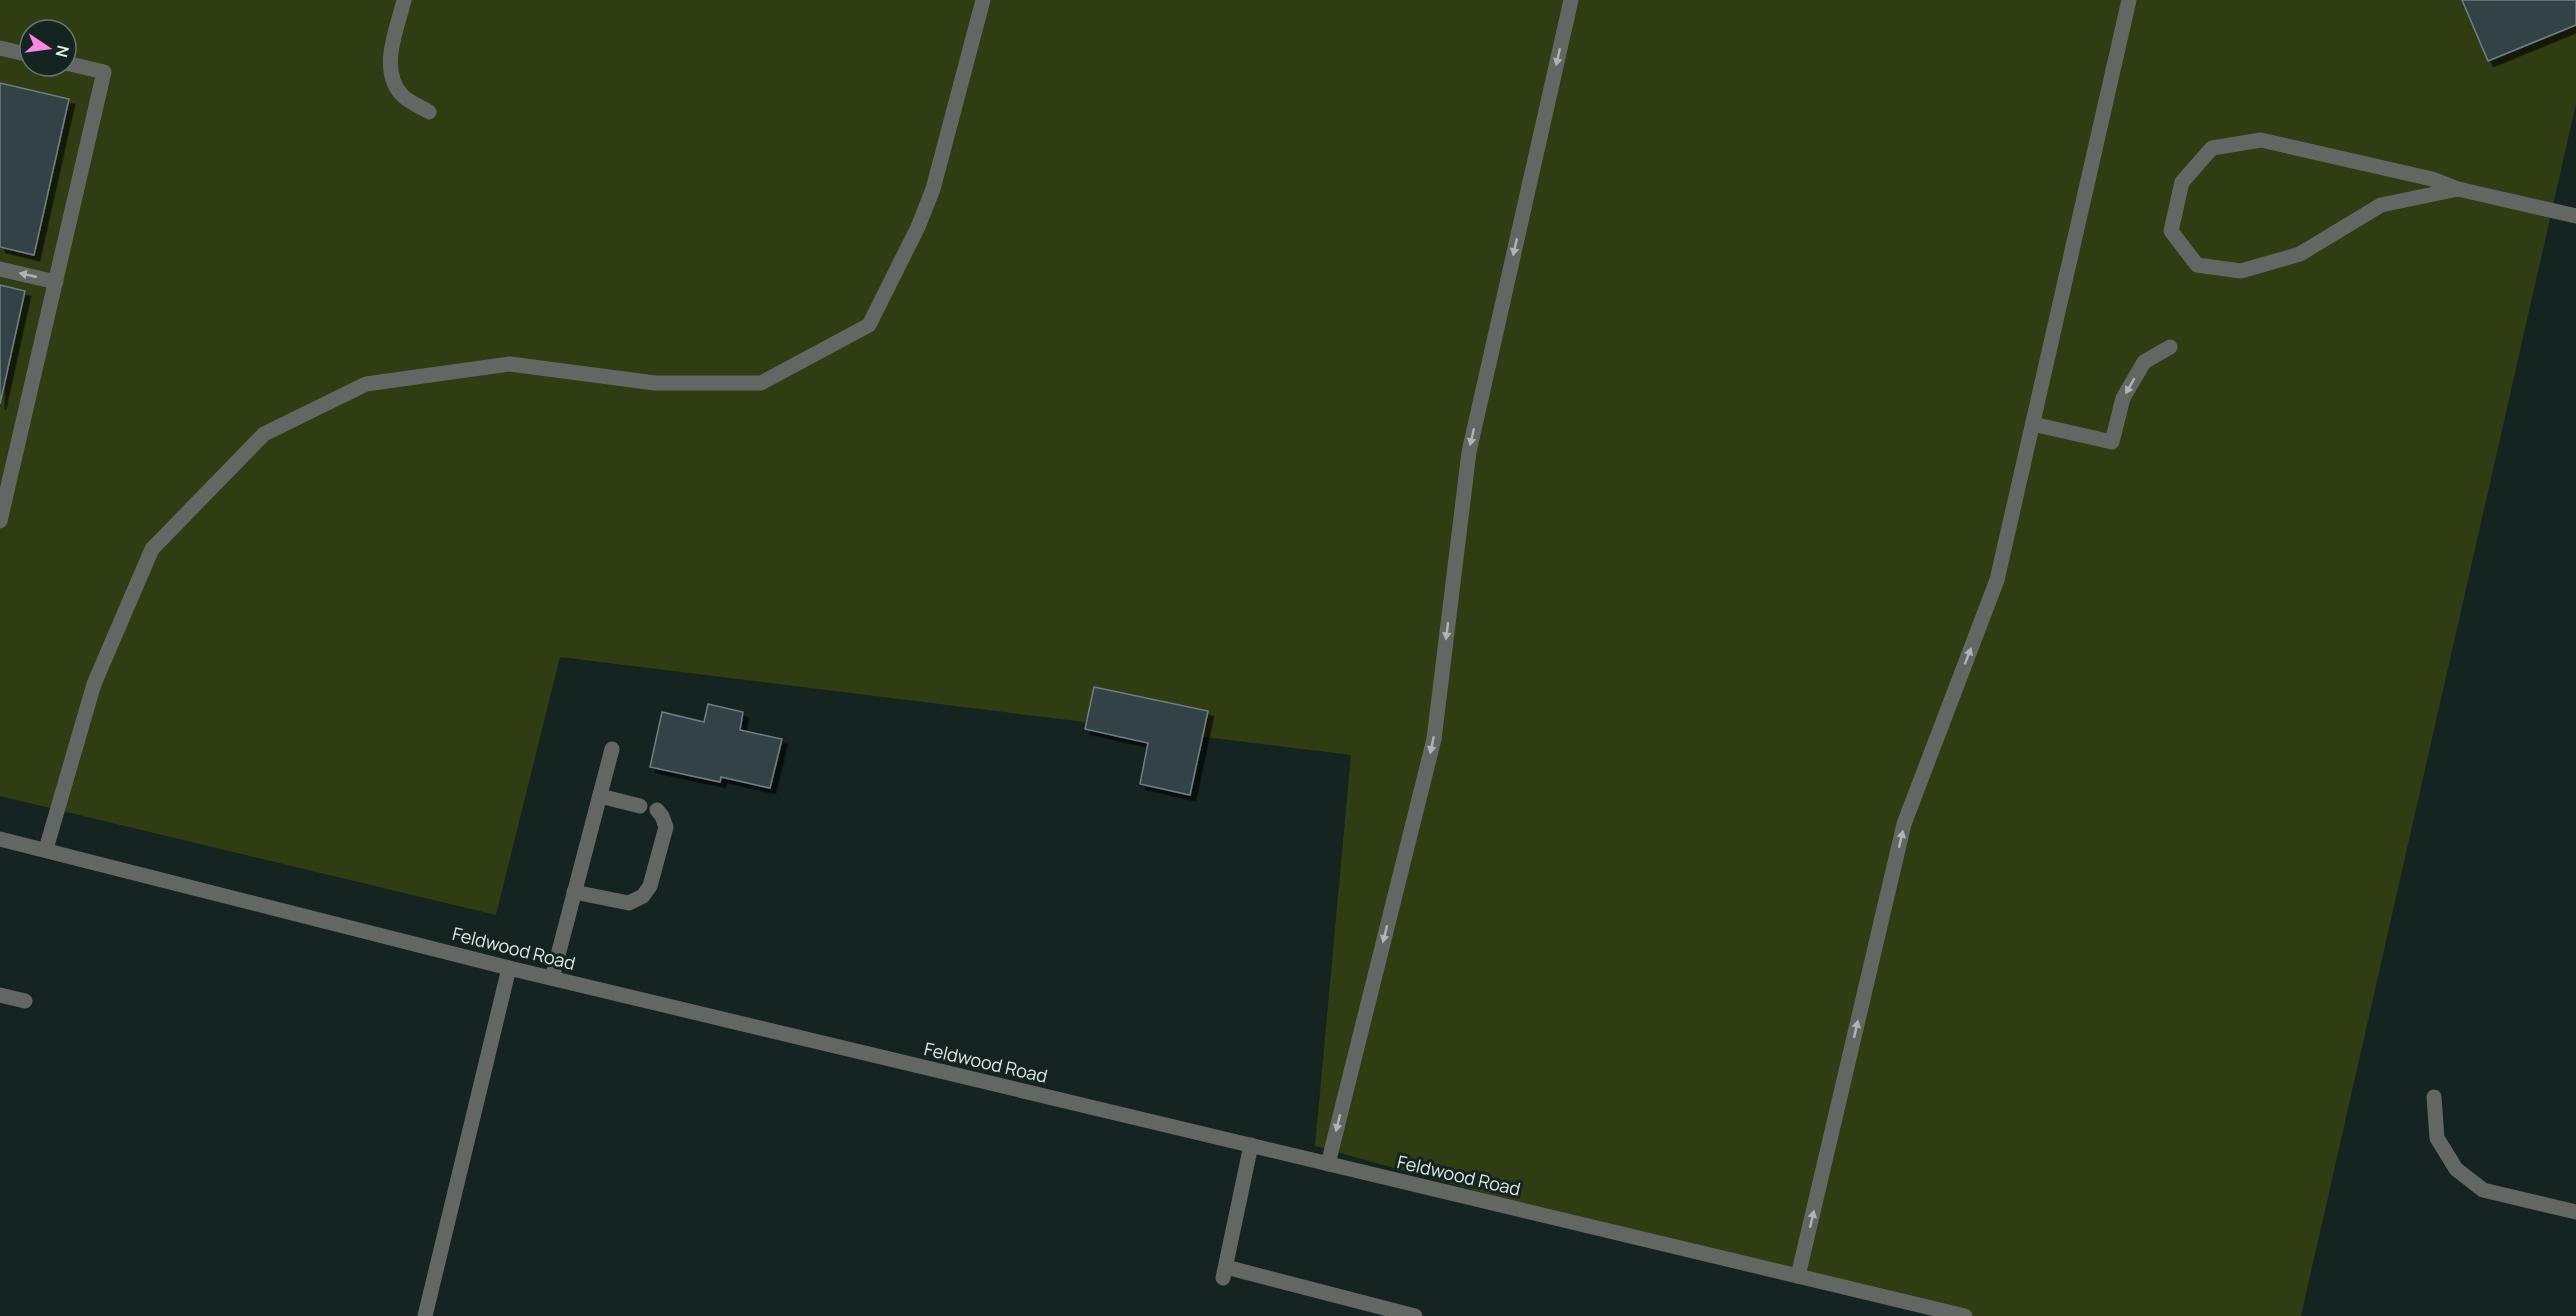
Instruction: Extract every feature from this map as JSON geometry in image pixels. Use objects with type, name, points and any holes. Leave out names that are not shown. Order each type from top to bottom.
[{"type":"street","points":[[404,0],[390,57],[391,78],[403,96],[429,112]]},
{"type":"street","points":[[46,849],[93,684],[152,549],[264,434],[366,384],[510,364],[655,383],[761,383],[869,325],[918,227],[933,189],[983,0]]},
{"type":"street","points":[[1328,1164],[1434,739],[1469,453],[1571,0]]},
{"type":"street","points":[[1798,1276],[1904,824],[1997,580],[2129,0]]},
{"type":"street","points":[[0,48],[18,52]]},
{"type":"street","points":[[0,519],[104,72],[78,66]]},
{"type":"street","points":[[2458,189],[2381,205],[2300,254],[2241,271],[2197,265],[2171,231],[2182,182],[2212,148],[2261,140],[2432,179],[2458,189],[2576,216]]},
{"type":"street","points":[[0,269],[56,282]]},
{"type":"street","points":[[2033,424],[2112,442],[2123,398],[2144,362],[2170,347]]},
{"type":"street","points":[[552,978],[612,748]]},
{"type":"street","points":[[600,796],[640,806]]},
{"type":"street","points":[[574,892],[629,903],[643,896],[650,886],[666,827],[663,816],[657,810]]},
{"type":"street","name":"Feldwood Road","points":[[0,839],[509,968],[1965,1316]]},
{"type":"street","points":[[425,1316],[509,968]]},
{"type":"street","points":[[0,995],[25,1001]]},
{"type":"street","points":[[2434,1097],[2438,1138],[2456,1169],[2483,1190],[2576,1212]]},
{"type":"street","points":[[1251,1145],[1224,1272],[1415,1316]]},
{"type":"green space","points":[[0,0],[2576,0],[2576,104],[2301,1316],[1945,1316],[1839,1292],[1315,1146],[1351,755],[560,657],[496,915],[0,796]]},
{"type":"building","points":[[2462,0],[2576,0],[2576,25],[2488,61]]},
{"type":"building","points":[[0,83],[69,99],[34,255],[0,247]]},
{"type":"building","points":[[0,285],[25,291],[0,404]]},
{"type":"building","points":[[1094,687],[1208,711],[1190,795],[1140,784],[1148,743],[1085,729]]},
{"type":"building","points":[[708,704],[743,712],[740,730],[782,739],[770,788],[721,777],[720,782],[650,767],[662,712],[704,722]]}]
